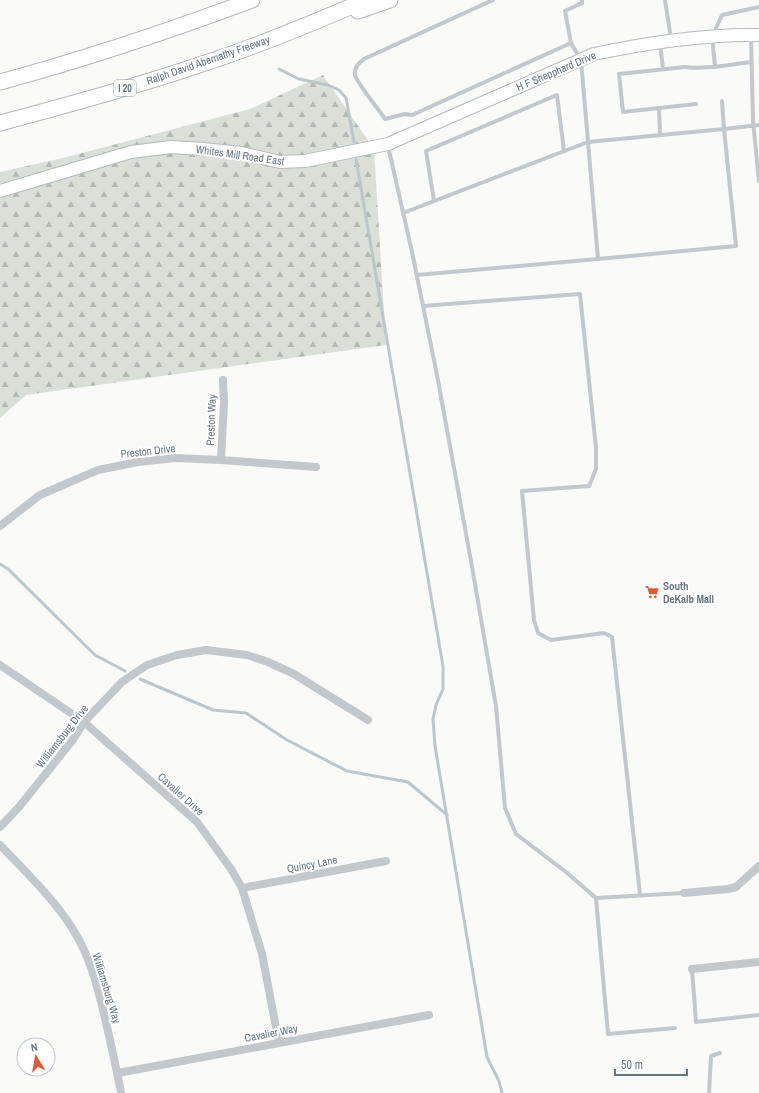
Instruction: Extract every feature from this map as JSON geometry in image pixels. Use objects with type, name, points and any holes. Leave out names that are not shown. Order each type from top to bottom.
[{"type":"highway","points":[[71,62],[127,41],[222,0]]},
{"type":"highway","points":[[0,82],[71,62],[204,18],[252,0]]},
{"type":"highway","name":"Ralph David Abernathy Freeway","points":[[0,123],[154,80],[203,64],[366,0]]},
{"type":"highway","points":[[248,47],[390,0]]},
{"type":"street","name":"H F Shepphard Drive","points":[[388,144],[594,54],[627,47],[712,36],[755,34]]},
{"type":"street","name":"Whites Mill Road East","points":[[0,191],[131,152],[171,147],[242,153],[280,162],[305,161],[388,144]]},
{"type":"street","name":"Preston Way","points":[[220,460],[224,402],[223,380]]},
{"type":"street","name":"Preston Drive","points":[[0,526],[40,495],[98,470],[138,462],[175,458],[316,467]]},
{"type":"street","name":"Williamsburg Drive","points":[[0,827],[19,807],[72,741],[84,722],[122,682],[144,667],[177,655],[206,650],[247,655],[268,662],[294,674],[368,720]]},
{"type":"street","name":"Cavalier Drive","points":[[0,664],[84,722],[197,822],[232,869],[242,888],[262,954],[280,1043]]},
{"type":"street","name":"Williamsburg Way","points":[[0,845],[29,875],[56,907],[78,938],[90,963],[101,1001],[118,1073],[121,1093]]},
{"type":"street","name":"Quincy Lane","points":[[242,888],[386,861]]},
{"type":"street","points":[[684,894],[736,887],[759,866]]},
{"type":"street","points":[[692,969],[759,962]]},
{"type":"street","name":"Cavalier Way","points":[[118,1073],[429,1015]]},
{"type":"lane","points":[[493,0],[364,59],[357,65],[355,75],[385,119],[405,114],[412,115],[571,43]]},
{"type":"lane","points":[[582,0],[582,3],[565,11],[571,43],[581,60],[598,259]]},
{"type":"lane","points":[[663,69],[666,42],[665,0]]},
{"type":"lane","points":[[715,66],[712,36],[722,15],[759,7]]},
{"type":"lane","points":[[755,34],[752,62],[753,126],[759,182]]},
{"type":"lane","points":[[696,104],[623,112],[619,74],[752,62]]},
{"type":"lane","points":[[752,87],[759,86]]},
{"type":"lane","points":[[434,201],[426,151],[557,95],[564,151]]},
{"type":"lane","points":[[417,275],[736,246],[722,101]]},
{"type":"lane","points":[[659,108],[660,135]]},
{"type":"lane","points":[[403,213],[588,142],[759,125]]},
{"type":"lane","points":[[388,144],[417,275],[467,538],[496,706],[505,808],[516,834],[566,872],[596,898],[684,894]]},
{"type":"lane","points":[[423,306],[580,294],[596,448],[596,469],[589,486],[522,491],[534,620],[538,633],[551,640],[604,633],[612,637],[640,896]]},
{"type":"lane","points":[[596,898],[608,1034],[675,1028]]},
{"type":"lane","points":[[692,969],[696,1022],[759,1015]]},
{"type":"lane","points":[[709,1093],[712,1056],[720,1053]]},
{"type":"green space","points":[[323,75],[374,149],[386,345],[26,395],[0,418],[0,172],[63,158],[250,109]]},
{"type":"waterway","points":[[279,69],[299,79],[328,85],[339,90],[346,98],[354,142]]},
{"type":"waterway","points":[[356,159],[443,666],[443,689],[436,705],[433,719],[435,746],[487,1057],[499,1081],[502,1093]]},
{"type":"waterway","points":[[0,564],[8,569],[95,655],[125,671]]},
{"type":"waterway","points":[[140,679],[213,710],[246,713],[287,740],[347,771],[408,782],[447,815]]},
{"type":"place","name":"South DeKalb Mall","points":[[652,592]]}]
